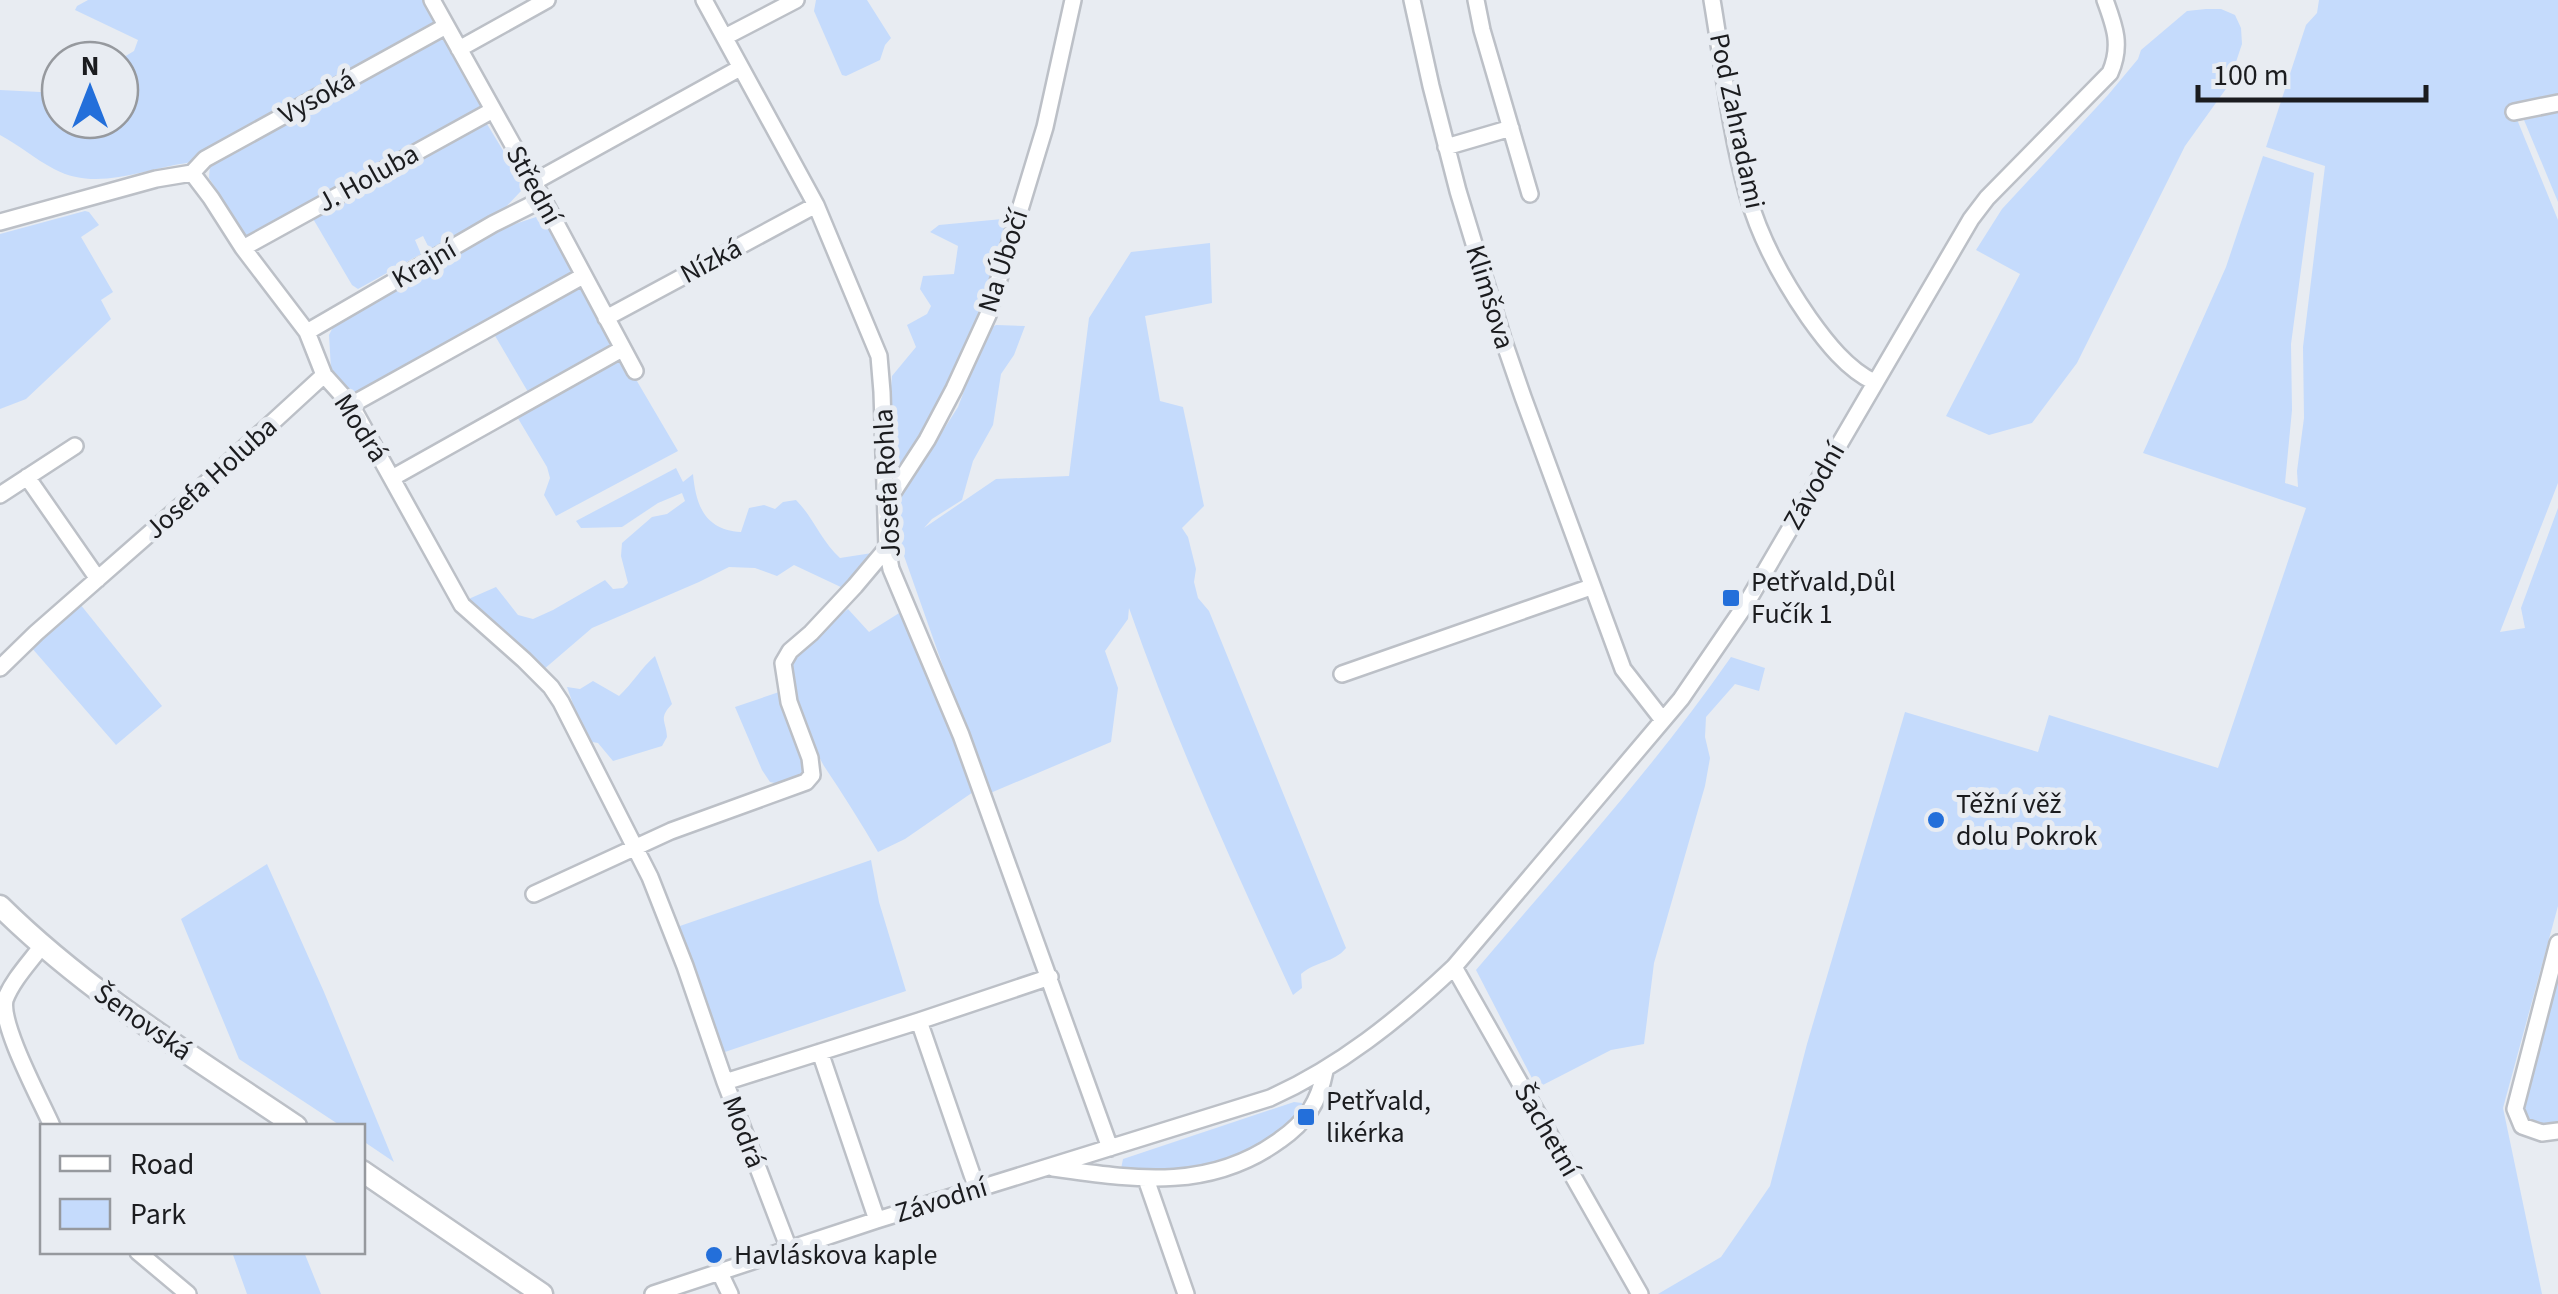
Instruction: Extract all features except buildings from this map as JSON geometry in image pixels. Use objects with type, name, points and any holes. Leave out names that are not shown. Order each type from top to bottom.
[{"type":"main road","name":"Šenovská","points":[[0,906],[41,946],[98,991],[293,1124]]},
{"type":"main road","points":[[365,1173],[542,1294]]},
{"type":"street","name":"Střední","points":[[432,0],[634,371]]},
{"type":"street","points":[[459,49],[547,0]]},
{"type":"street","name":"Josefa Rohla","points":[[704,0],[816,204],[879,356],[886,548],[891,569],[961,736],[1110,1148]]},
{"type":"street","points":[[725,37],[796,0]]},
{"type":"street","name":"Na Úbočí","points":[[886,504],[928,440],[988,315],[1045,127],[1073,0]]},
{"type":"street","name":"Klimšova","points":[[1412,0],[1446,147],[1502,339],[1623,670],[1662,719]]},
{"type":"street","points":[[1476,0],[1530,194]]},
{"type":"street","name":"Pod Zahradami","points":[[1712,0],[1741,167],[1758,224],[1789,285],[1818,330],[1850,366],[1874,382]]},
{"type":"street","name":"Závodní","points":[[653,1294],[1270,1098],[1325,1070],[1391,1023],[1454,968],[1690,686],[1746,604],[1958,240],[1987,198],[2110,73],[2118,39],[2106,0]]},
{"type":"street","name":"Vysoká","points":[[192,173],[205,159],[446,26]]},
{"type":"street","points":[[534,182],[740,68]]},
{"type":"street","points":[[2514,112],[2558,103]]},
{"type":"street","name":"J. Holuba","points":[[243,248],[493,110]]},
{"type":"street","points":[[1446,147],[1511,128]]},
{"type":"street","points":[[0,222],[156,179],[192,173]]},
{"type":"street","name":"Modrá","points":[[192,173],[307,332],[324,375],[351,405],[462,606],[551,687],[586,748],[636,846],[685,966],[789,1249]]},
{"type":"street","name":"Krajní","points":[[307,332],[543,199]]},
{"type":"street","name":"Nízká","points":[[606,318],[816,204]]},
{"type":"street","points":[[351,405],[583,276]]},
{"type":"street","points":[[392,478],[622,349]]},
{"type":"street","name":"Josefa Holuba","points":[[0,668],[324,375]]},
{"type":"street","points":[[0,495],[75,446]]},
{"type":"street","points":[[27,477],[98,579]]},
{"type":"street","points":[[534,894],[672,831],[806,782],[812,775],[810,758],[789,702],[783,663],[886,548]]},
{"type":"street","points":[[1342,674],[1591,587]]},
{"type":"street","points":[[2558,943],[2515,1108],[2522,1126],[2542,1133],[2558,1131]]},
{"type":"street","points":[[41,946],[6,998],[2,1013],[51,1124]]},
{"type":"street","name":"Šachetní","points":[[1454,968],[1640,1294]]},
{"type":"street","points":[[725,1082],[1050,977]]},
{"type":"street","points":[[920,1022],[977,1189]]},
{"type":"street","points":[[820,1052],[877,1220]]},
{"type":"street","name":"Závodní","points":[[1049,1167],[1146,1178],[1205,1174],[1235,1166],[1261,1154],[1306,1118],[1318,1099],[1325,1070]]},
{"type":"street","points":[[1146,1178],[1186,1294]]},
{"type":"street","points":[[140,1254],[188,1294]]},
{"type":"street","points":[[720,1273],[730,1294]]},
{"type":"green space","points":[[88,0],[423,0],[434,26],[187,163],[120,177],[87,179],[54,169],[0,135],[0,90],[40,92],[40,140],[140,140],[140,40],[75,10]]},
{"type":"green space","points":[[816,0],[867,0],[891,38],[880,60],[842,75],[814,11]]},
{"type":"green space","points":[[2319,0],[2558,0],[2558,96],[2524,103],[2514,112],[2558,220],[2558,483],[2500,632],[2525,628],[2521,608],[2558,508],[2558,906],[2503,1108],[2542,1294],[1658,1294],[1721,1257],[1770,1186],[1807,1044],[1905,712],[2038,752],[2049,715],[2218,768],[2306,508],[2143,453],[2226,267],[2263,156],[2314,173],[2291,344],[2292,410],[2285,483],[2298,487],[2304,418],[2303,347],[2325,166],[2266,147],[2306,25],[2317,13]]},
{"type":"green space","points":[[2221,9],[2235,15],[2241,28],[2242,44],[2228,86],[2185,146],[2077,363],[2032,423],[1989,435],[1946,416],[2020,274],[1976,250],[2002,209],[2108,95],[2141,50],[2187,11]]},
{"type":"green space","points":[[437,38],[445,41],[482,109],[253,237],[246,236],[209,178],[210,165]]},
{"type":"green space","points":[[2558,112],[2558,202],[2524,120]]},
{"type":"green space","points":[[477,123],[487,124],[522,182],[521,191],[503,210],[430,250],[423,236],[415,240],[421,254],[358,289],[352,285],[312,217]]},
{"type":"green space","points":[[85,211],[99,225],[81,237],[113,292],[101,300],[111,319],[26,399],[0,409],[0,234]]},
{"type":"green space","points":[[543,218],[576,272],[349,399],[331,369],[329,335],[338,317],[509,226]]},
{"type":"green space","points":[[1013,218],[957,371],[934,420],[892,485],[892,376],[916,347],[907,325],[927,314],[931,306],[920,289],[923,276],[954,274],[958,246],[930,232],[939,225]]},
{"type":"green space","points":[[1210,243],[1212,303],[1145,316],[1160,401],[1183,407],[1204,506],[1182,528],[1196,569],[1198,598],[1209,611],[1346,948],[1301,974],[1302,988],[1293,995],[1186,755],[1129,608],[1128,619],[1105,651],[1118,688],[1111,742],[988,794],[903,553],[896,548],[895,506],[958,407],[987,330],[996,325],[1025,326],[1014,355],[1001,374],[993,425],[973,461],[962,500],[924,528],[996,479],[1069,476],[1089,318],[1131,252]]},
{"type":"green space","points":[[580,285],[614,346],[531,397],[491,329]]},
{"type":"green space","points":[[618,358],[624,359],[678,451],[556,516],[544,495],[550,478],[547,467],[516,415]]},
{"type":"green space","points":[[676,468],[683,482],[693,474],[700,506],[719,527],[741,532],[749,508],[764,505],[775,509],[783,502],[796,500],[840,558],[872,553],[871,556],[845,589],[794,565],[777,576],[755,568],[729,567],[592,628],[543,670],[464,601],[496,587],[518,615],[533,619],[605,580],[613,589],[623,588],[628,583],[622,543],[652,517],[667,514],[685,501],[682,493],[658,503],[622,527],[581,528],[576,521]]},
{"type":"green space","points":[[80,604],[162,706],[116,745],[31,647]]},
{"type":"green space","points":[[848,609],[869,632],[904,610],[976,790],[905,839],[878,852],[820,758],[791,670],[791,662],[800,648]]},
{"type":"green space","points":[[655,656],[672,704],[664,717],[667,737],[662,746],[613,761],[598,743],[586,741],[567,687],[580,689],[593,681],[619,696]]},
{"type":"green space","points":[[1731,657],[1765,668],[1759,691],[1735,684],[1706,717],[1710,758],[1705,786],[1654,963],[1644,1044],[1611,1050],[1537,1088],[1476,970],[1639,778]]},
{"type":"green space","points":[[782,691],[809,767],[802,777],[779,784],[770,782],[762,770],[735,707]]},
{"type":"green space","points":[[871,860],[879,902],[906,991],[722,1053],[677,927]]},
{"type":"green space","points":[[267,864],[394,1162],[365,1142],[365,1124],[338,1124],[239,1059],[181,919]]},
{"type":"green space","points":[[2558,972],[2558,1131],[2542,1133],[2520,1114]]},
{"type":"green space","points":[[1294,1102],[1302,1103],[1302,1110],[1264,1142],[1242,1153],[1195,1167],[1121,1169],[1123,1159]]},
{"type":"green space","points":[[233,1254],[305,1254],[321,1294],[247,1294]]},
{"type":"place","name":"Petřvald,Důl Fučík 1","points":[[1731,598]]},
{"type":"place","name":"Těžní věž dolu Pokrok","points":[[1936,820]]},
{"type":"place","name":"Petřvald, likérka","points":[[1306,1117]]},
{"type":"place","name":"Havláskova kaple","points":[[714,1255]]}]
